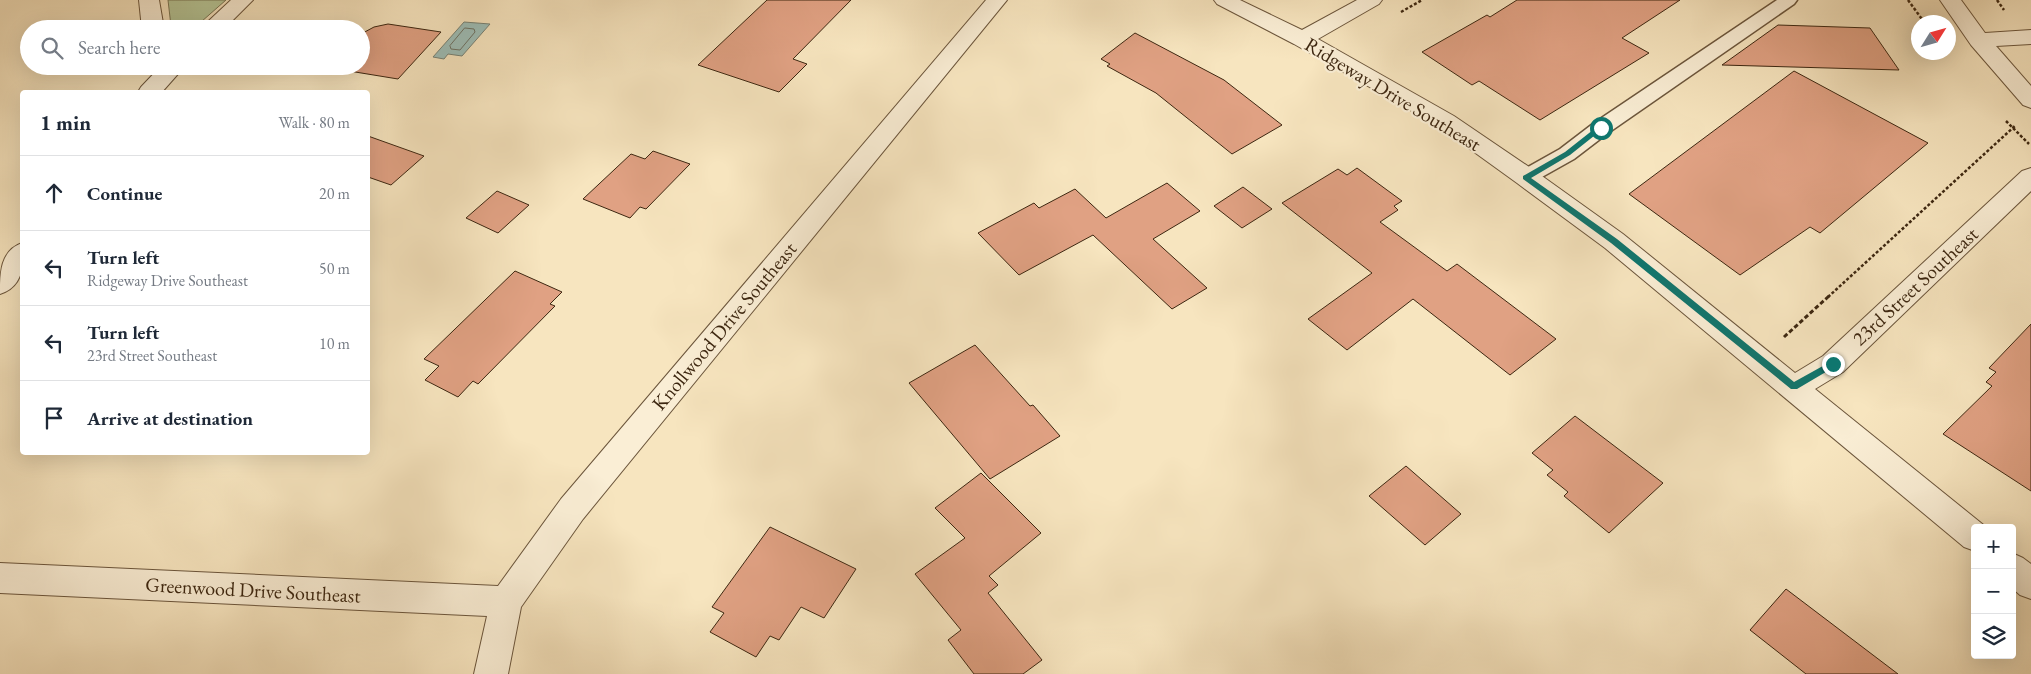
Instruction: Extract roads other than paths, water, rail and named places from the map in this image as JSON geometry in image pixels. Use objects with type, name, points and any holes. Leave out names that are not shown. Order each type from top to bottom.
[{"type":"street","points":[[149,0],[152,20]]},
{"type":"street","points":[[221,20],[243,0]]},
{"type":"street","name":"Knollwood Drive Southeast","points":[[491,674],[506,602],[572,509],[997,0]]},
{"type":"street","name":"Ridgeway Drive Southeast","points":[[1224,0],[1302,39],[1446,121],[1526,177],[1614,241],[1971,534]]},
{"type":"street","points":[[1302,39],[1372,0]]},
{"type":"street","points":[[1950,0],[1979,40],[2031,100]]},
{"type":"street","points":[[1979,40],[2031,37]]},
{"type":"street","name":"23rd Street Southeast","points":[[1794,387],[1833,364],[2031,177]]},
{"type":"street","points":[[0,284],[20,256]]},
{"type":"street","points":[[2013,569],[2031,584]]},
{"type":"street","name":"Greenwood Drive Southeast","points":[[0,578],[506,602]]},
{"type":"lane","points":[[1526,177],[1568,154],[1601,128],[1788,0]]},
{"type":"water","points":[[464,22],[490,24],[462,56],[448,54],[444,59],[433,57]]}]
